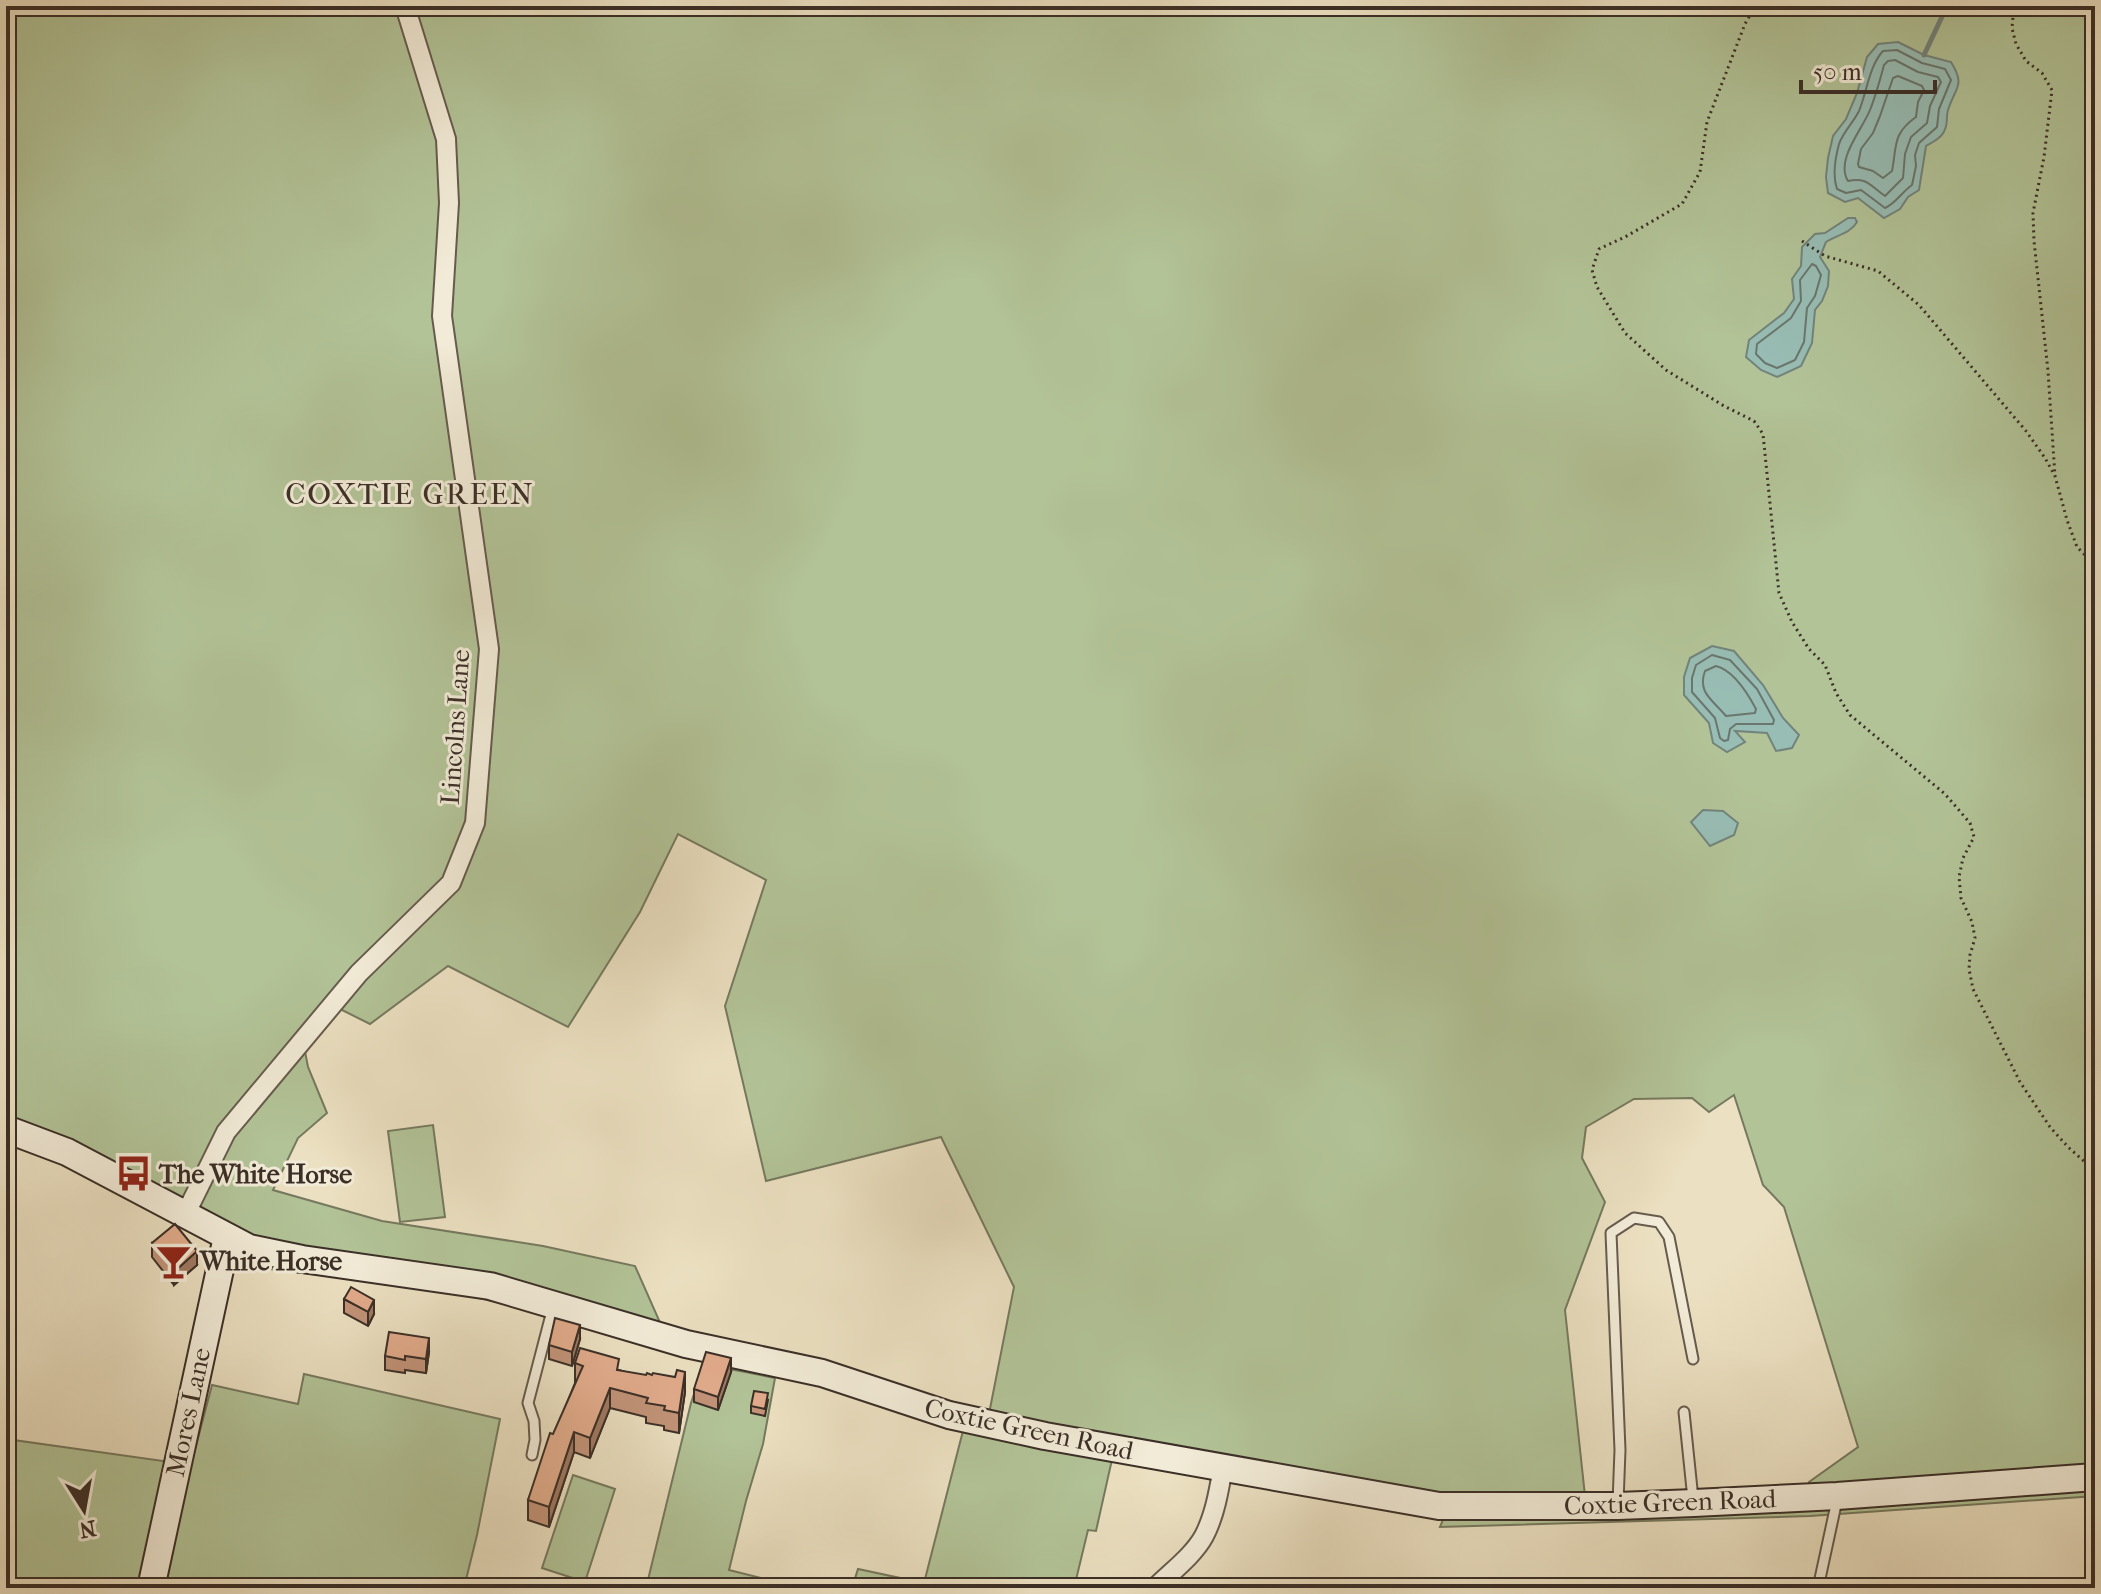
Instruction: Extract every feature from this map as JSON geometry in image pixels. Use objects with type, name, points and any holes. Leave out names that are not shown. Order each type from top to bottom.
[{"type":"street","name":"Lincolns Lane","points":[[185,1215],[226,1132],[359,973],[451,883],[475,823],[489,649],[442,316],[449,203],[446,139],[405,6]]},
{"type":"street","name":"Coxtie Green Road","points":[[6,1129],[67,1152],[249,1248],[302,1259],[490,1286],[686,1344],[822,1373],[949,1415],[1045,1436],[1439,1506],[1694,1503],[2095,1477]]},
{"type":"street","name":"Mores Lane","points":[[151,1588],[227,1237]]},
{"type":"street","points":[[1155,1588],[1203,1538],[1213,1514],[1223,1467]]},
{"type":"lane","points":[[1618,1506],[1620,1450],[1611,1233],[1634,1218],[1659,1222],[1669,1237],[1693,1359]]},
{"type":"lane","points":[[532,1455],[534,1421],[528,1403],[554,1304]]},
{"type":"lane","points":[[1684,1412],[1694,1503]]},
{"type":"lane","points":[[1818,1588],[1837,1496]]},
{"type":"path","points":[[1755,6],[1707,122],[1700,172],[1682,204],[1599,249],[1592,270],[1597,287],[1625,333],[1666,370],[1754,421],[1763,434],[1779,593],[1792,622],[1809,649],[1825,665],[1836,693],[1850,715],[1945,794],[1970,823],[1974,837],[1963,858],[1959,877],[1961,898],[1972,922],[1975,938],[1969,969],[1973,989],[2020,1082],[2050,1127],[2095,1171]]},
{"type":"path","points":[[2014,6],[2012,28],[2016,44],[2026,61],[2042,73],[2052,90],[2033,213],[2055,476],[2077,547],[2095,565]]},
{"type":"path","points":[[1802,241],[1825,256],[1878,271],[1919,305],[2026,431],[2055,476]]},
{"type":"green space","points":[[6,6],[2095,6],[2095,1496],[1810,1516],[1440,1527],[1448,1507],[987,1424],[1014,1287],[941,1137],[766,1181],[725,1006],[766,880],[678,834],[640,912],[568,1027],[448,966],[370,1024],[328,1003],[301,1031],[308,1067],[327,1113],[298,1138],[273,1190],[382,1221],[543,1246],[635,1266],[673,1352],[530,1309],[436,1289],[270,1269],[185,1215],[6,1131]],"holes":[[[1734,1095],[1763,1185],[1784,1207],[1858,1447],[1809,1482],[1810,1497],[1586,1505],[1565,1310],[1605,1202],[1582,1158],[1586,1127],[1634,1099],[1692,1098],[1709,1112]]]},
{"type":"green space","points":[[433,1125],[445,1217],[400,1222],[388,1131]]},
{"type":"green space","points":[[704,1364],[775,1378],[763,1444],[729,1570],[801,1588],[646,1588],[691,1403]]},
{"type":"green space","points":[[304,1374],[500,1419],[464,1588],[6,1588],[6,1439],[191,1465],[212,1385],[298,1404]]},
{"type":"green space","points":[[965,1423],[1113,1455],[1096,1531],[1088,1530],[1074,1588],[852,1588],[858,1569],[924,1583]]},
{"type":"green space","points":[[573,1475],[615,1489],[585,1582],[542,1568]]},
{"type":"water","points":[[1898,42],[1924,55],[1951,62],[1958,76],[1958,86],[1948,110],[1944,132],[1926,146],[1919,190],[1908,197],[1900,209],[1884,218],[1858,198],[1845,202],[1828,193],[1826,177],[1833,136],[1846,119],[1867,57],[1878,44]]},
{"type":"water","points":[[1848,218],[1855,218],[1857,222],[1847,232],[1826,242],[1820,257],[1829,271],[1828,286],[1815,310],[1812,343],[1801,366],[1777,377],[1761,370],[1746,357],[1749,340],[1784,313],[1794,299],[1792,279],[1801,266],[1802,247],[1815,234],[1825,233]]},
{"type":"water","points":[[1712,646],[1734,651],[1763,685],[1783,718],[1799,735],[1792,748],[1776,751],[1767,733],[1735,731],[1745,742],[1727,752],[1713,743],[1709,723],[1684,695],[1684,677],[1690,658]]},
{"type":"water","points":[[1703,810],[1723,811],[1738,823],[1734,835],[1710,846],[1691,822]]},
{"type":"building","points":[[175,1224],[197,1251],[174,1272],[152,1243]]},
{"type":"building","points":[[351,1287],[374,1300],[368,1312],[344,1299]]},
{"type":"building","points":[[555,1318],[580,1325],[572,1352],[549,1345]]},
{"type":"building","points":[[389,1332],[429,1338],[426,1359],[405,1356],[405,1360],[385,1356]]},
{"type":"building","points":[[580,1348],[619,1359],[617,1370],[675,1377],[677,1370],[685,1372],[679,1413],[664,1410],[665,1406],[646,1403],[648,1398],[610,1388],[590,1438],[574,1432],[549,1507],[528,1500],[550,1433],[553,1434],[583,1366],[575,1363]]},
{"type":"building","points":[[706,1352],[731,1358],[718,1397],[694,1389]]},
{"type":"building","points":[[754,1391],[768,1393],[765,1409],[751,1406]]},
{"type":"waterway","points":[[1924,55],[1947,6]]},
{"type":"place","name":"The White Horse","points":[[133,1174]]},
{"type":"place","name":"White Horse","points":[[174,1261]]},
{"type":"district","name":"COXTIE GREEN","points":[[410,494]]}]
